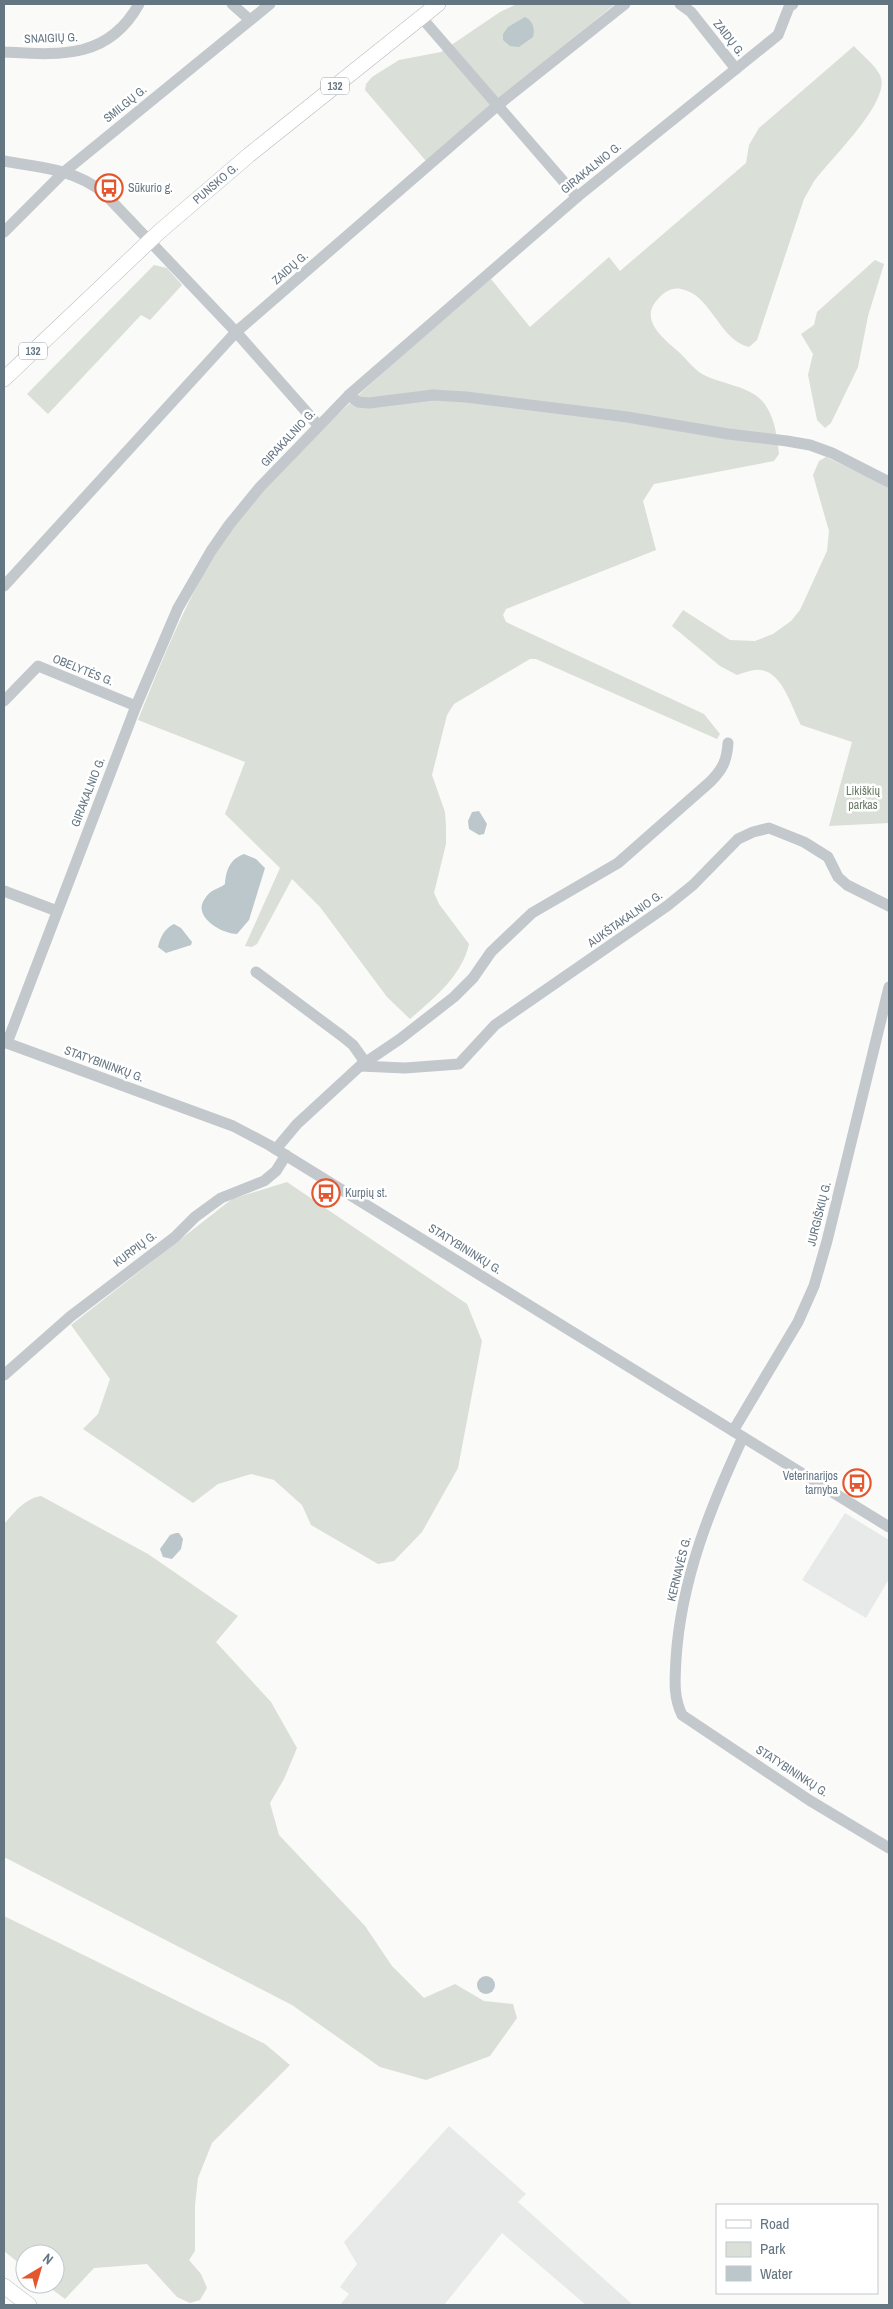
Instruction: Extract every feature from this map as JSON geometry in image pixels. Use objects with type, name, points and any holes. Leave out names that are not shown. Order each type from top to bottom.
[{"type":"main road","name":"PUNSKO G.","points":[[4,379],[149,241],[249,154],[438,4]]},
{"type":"main road","points":[[4,2286],[30,2305]]},
{"type":"street","name":"SNAIGIŲ G.","points":[[4,52],[72,53],[95,48],[118,31],[133,16],[139,4]]},
{"type":"street","points":[[232,4],[250,20]]},
{"type":"street","name":"SMILGŲ G.","points":[[4,232],[64,172],[270,4]]},
{"type":"street","name":"ZAIDŲ G.","points":[[4,586],[236,332],[498,105],[625,4]]},
{"type":"street","name":"ZAIDŲ G.","points":[[680,4],[691,12],[736,69]]},
{"type":"street","name":"GIRAKALNIO G.","points":[[5,1042],[58,911],[136,706],[178,608],[210,551],[260,487],[349,395],[578,197],[778,35],[789,7],[793,4]]},
{"type":"street","points":[[421,18],[578,197]]},
{"type":"street","points":[[4,162],[64,172],[86,179],[103,192],[236,332],[318,425]]},
{"type":"street","points":[[349,395],[358,402],[369,403],[433,394],[466,397],[542,408],[627,417],[728,434],[788,441],[810,445],[889,482]]},
{"type":"street","name":"OBELYTĖS G.","points":[[4,701],[38,666],[136,706]]},
{"type":"street","points":[[281,1152],[297,1124],[362,1064],[400,1040],[454,997],[473,978],[492,952],[532,913],[618,863],[710,782],[721,770],[727,757],[728,743]]},
{"type":"street","name":"AUKŠTAKALNIO G.","points":[[362,1064],[405,1068],[460,1064],[495,1025],[667,906],[693,885],[738,839],[753,832],[769,828],[804,842],[828,857],[838,876],[847,884],[889,906]]},
{"type":"street","points":[[4,891],[58,911]]},
{"type":"street","points":[[256,972],[347,1041],[362,1064]]},
{"type":"street","name":"JURGIŠKIŲ G.","points":[[738,1434],[798,1322],[817,1277],[889,987]]},
{"type":"street","name":"STATYBININKŲ G.","points":[[5,1042],[233,1126],[281,1152],[889,1527]]},
{"type":"street","name":"KURPIŲ G.","points":[[4,1376],[71,1316],[175,1237],[195,1217],[221,1198],[264,1181],[276,1172],[281,1152]]},
{"type":"street","name":"KERNAVĖS G.","points":[[682,1715],[676,1703],[674,1683],[677,1639],[686,1590],[698,1543],[738,1434]]},
{"type":"street","name":"STATYBININKŲ G.","points":[[682,1715],[809,1800],[889,1848]]},
{"type":"shaded area","points":[[845,1513],[889,1540],[889,1579],[866,1618],[802,1580]]},
{"type":"shaded area","points":[[449,2126],[526,2194],[518,2202],[633,2305],[586,2305],[502,2233],[444,2305],[340,2305],[349,2294],[340,2287],[357,2264],[344,2242]]},
{"type":"green space","points":[[517,4],[615,4],[426,161],[365,90],[366,84],[372,77],[399,60],[441,52],[500,12]]},
{"type":"green space","points":[[854,46],[880,75],[881,86],[877,100],[857,131],[820,173],[804,199],[757,340],[749,347],[739,343],[722,327],[700,299],[681,289],[671,289],[663,294],[653,307],[651,314],[652,322],[656,329],[699,372],[743,389],[758,397],[764,403],[773,421],[779,454],[774,461],[654,484],[643,501],[656,550],[506,609],[503,615],[506,622],[704,714],[720,734],[717,739],[536,659],[530,659],[454,704],[447,715],[432,775],[445,812],[446,827],[446,844],[434,893],[439,904],[469,944],[460,966],[446,986],[410,1019],[387,997],[320,907],[292,879],[257,944],[252,947],[245,946],[280,868],[225,814],[245,762],[138,720],[189,602],[227,535],[259,495],[317,434],[390,366],[491,279],[530,327],[609,257],[620,271],[746,163],[749,145],[759,128]]},
{"type":"green space","points":[[875,260],[884,264],[868,316],[858,367],[831,423],[825,428],[817,420],[808,375],[813,354],[801,334],[814,325],[817,312]]},
{"type":"green space","points":[[154,265],[167,268],[182,285],[150,320],[141,315],[48,414],[27,394]]},
{"type":"green space","name":"Likiškių parkas","points":[[826,457],[889,487],[889,823],[829,826],[852,742],[801,725],[785,691],[780,683],[768,672],[757,670],[737,675],[720,666],[672,626],[683,610],[730,640],[755,641],[773,634],[791,621],[800,610],[827,551],[829,531],[813,475],[819,461]]},
{"type":"green space","points":[[287,1182],[467,1304],[482,1341],[458,1468],[422,1532],[394,1561],[378,1564],[311,1525],[302,1505],[274,1480],[251,1474],[218,1484],[193,1503],[83,1429],[98,1414],[110,1379],[71,1325],[232,1199]]},
{"type":"green space","points":[[41,1496],[148,1554],[238,1616],[216,1642],[271,1702],[297,1748],[284,1779],[270,1803],[279,1835],[365,1926],[392,1966],[424,1998],[455,1984],[484,2001],[513,2004],[517,2018],[490,2056],[426,2080],[380,2067],[292,2005],[4,1857],[4,1524],[25,1503]]},
{"type":"green space","points":[[4,1916],[265,2044],[290,2065],[212,2143],[198,2178],[195,2205],[195,2251],[189,2260],[201,2274],[207,2288],[200,2300],[190,2303],[177,2297],[147,2264],[94,2268],[65,2299],[58,2294],[65,2294],[65,2244],[15,2244],[15,2260],[4,2251]]},
{"type":"water","points":[[525,17],[533,25],[533,37],[519,47],[510,46],[503,40],[503,34],[508,27]]},
{"type":"water","points":[[479,811],[487,824],[484,834],[479,835],[469,829],[468,821],[472,812]]},
{"type":"water","points":[[244,854],[256,859],[265,868],[249,920],[237,934],[217,928],[206,918],[202,912],[202,906],[209,893],[225,884],[226,874],[232,862]]},
{"type":"water","points":[[174,924],[181,928],[192,942],[191,945],[166,953],[158,947],[159,943],[166,930]]},
{"type":"water","points":[[179,1533],[183,1539],[181,1549],[172,1559],[163,1557],[160,1549],[170,1535]]},
{"type":"water","points":[[486,1976],[492,1979],[495,1985],[492,1991],[486,1994],[480,1991],[477,1985],[480,1979]]},
{"type":"place","name":"Sūkurio g.","points":[[109,188]]},
{"type":"place","name":"Kurpių st.","points":[[326,1193]]},
{"type":"place","name":"Veterinarijos tarnyba","points":[[857,1483]]}]
